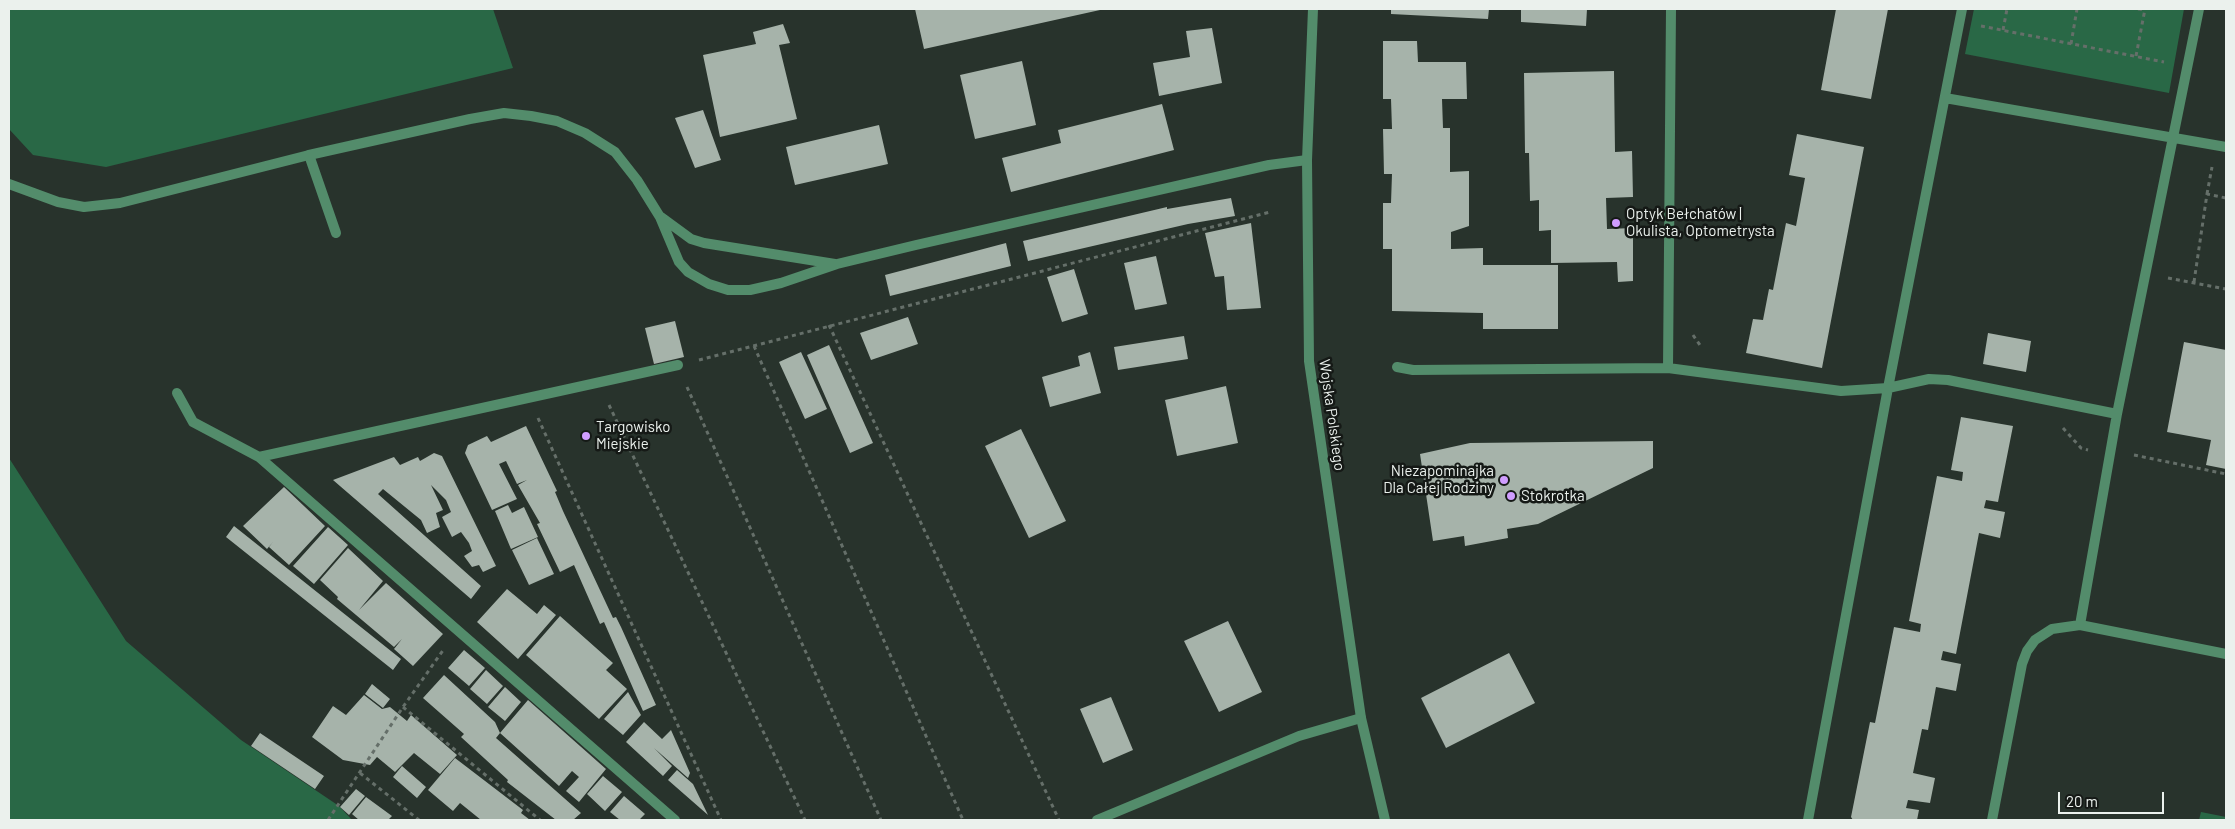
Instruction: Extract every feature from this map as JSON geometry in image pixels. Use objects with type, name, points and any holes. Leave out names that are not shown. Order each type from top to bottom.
[{"type":"street","name":"Wojska Polskiego","points":[[1313,9],[1307,160],[1309,361],[1361,718],[1385,820]]},
{"type":"street","points":[[1668,368],[1671,9]]},
{"type":"street","points":[[1808,820],[1888,388],[1962,9]]},
{"type":"street","points":[[2080,625],[2117,414],[2199,9]]},
{"type":"street","points":[[1945,98],[2226,147]]},
{"type":"street","points":[[9,184],[58,202],[84,207],[120,203],[309,155],[479,117],[504,113],[531,116],[557,121],[585,133],[615,152],[637,180],[660,217],[678,262],[709,284],[728,290],[750,290],[837,264],[1260,167],[1307,160]]},
{"type":"street","points":[[309,155],[336,233]]},
{"type":"street","points":[[660,217],[692,239],[704,243],[837,264]]},
{"type":"street","points":[[258,456],[678,365]]},
{"type":"street","points":[[1397,367],[1413,370],[1668,368],[1842,391],[1888,388],[1928,379],[1948,380],[2117,414]]},
{"type":"street","points":[[177,393],[193,422],[258,456],[675,820]]},
{"type":"street","points":[[1992,820],[2022,664],[2027,651],[2035,640],[2052,629],[2080,625],[2226,654]]},
{"type":"street","points":[[1098,820],[1299,736],[1361,718]]},
{"type":"path","points":[[2003,30],[2007,9]]},
{"type":"path","points":[[2071,44],[2077,9]]},
{"type":"path","points":[[2136,56],[2145,9],[2138,9]]},
{"type":"path","points":[[1960,22],[2187,66]]},
{"type":"path","points":[[2194,282],[2213,162]]},
{"type":"path","points":[[2207,194],[2226,198]]},
{"type":"path","points":[[881,820],[678,365],[1270,212]]},
{"type":"path","points":[[2160,276],[2226,289]]},
{"type":"path","points":[[830,325],[1059,820]]},
{"type":"path","points":[[1692,332],[1704,349]]},
{"type":"path","points":[[754,346],[963,820]]},
{"type":"path","points":[[598,382],[805,820]]},
{"type":"path","points":[[529,397],[569,490],[721,820]]},
{"type":"path","points":[[2059,425],[2081,448],[2226,474]]},
{"type":"path","points":[[328,820],[403,707],[458,630]]},
{"type":"path","points":[[403,707],[540,820]]},
{"type":"path","points":[[360,774],[419,820]]},
{"type":"green space","points":[[9,9],[493,9],[513,68],[106,167],[33,155],[9,129]]},
{"type":"green space","points":[[1974,9],[2184,9],[2169,93],[1965,54]]},
{"type":"green space","points":[[9,458],[126,641],[241,740],[339,806],[352,820],[9,820]]},
{"type":"green space","points":[[2201,812],[2226,817],[2226,820],[2199,820]]},
{"type":"building","points":[[915,9],[1100,9],[1100,10],[924,49]]},
{"type":"building","points":[[1391,9],[1489,9],[1488,19],[1391,14]]},
{"type":"building","points":[[1521,9],[1587,9],[1586,26],[1521,22]]},
{"type":"building","points":[[1836,9],[1888,9],[1871,99],[1821,90]]},
{"type":"building","points":[[783,24],[790,43],[779,45],[797,119],[720,137],[703,55],[756,44],[753,32]]},
{"type":"building","points":[[1212,28],[1222,83],[1159,96],[1153,63],[1190,57],[1186,31]]},
{"type":"building","points":[[1383,41],[1417,41],[1418,62],[1466,62],[1467,99],[1442,99],[1443,128],[1450,128],[1450,172],[1469,171],[1469,226],[1451,232],[1451,249],[1483,248],[1483,265],[1558,265],[1558,329],[1483,329],[1483,313],[1392,311],[1392,249],[1383,249],[1383,203],[1391,203],[1392,174],[1384,174],[1383,129],[1392,129],[1391,99],[1383,99]]},
{"type":"building","points":[[1022,61],[1036,125],[975,139],[960,75]]},
{"type":"building","points":[[1614,71],[1615,152],[1632,151],[1633,197],[1606,198],[1607,229],[1633,228],[1633,281],[1618,282],[1617,262],[1551,263],[1551,230],[1539,231],[1539,200],[1530,201],[1529,153],[1525,153],[1524,73]]},
{"type":"building","points":[[1162,104],[1174,150],[1011,192],[1002,158],[1061,143],[1058,130]]},
{"type":"building","points":[[703,110],[721,160],[695,168],[675,118]]},
{"type":"building","points":[[879,125],[888,164],[795,185],[786,147]]},
{"type":"building","points":[[1797,134],[1864,147],[1822,368],[1746,353],[1753,319],[1763,320],[1769,289],[1773,290],[1786,223],[1796,226],[1805,178],[1789,175]]},
{"type":"building","points":[[1231,198],[1235,216],[1188,224],[1028,261],[1023,241],[1167,207],[1167,209]]},
{"type":"building","points":[[1251,223],[1261,308],[1227,310],[1224,276],[1215,277],[1205,233]]},
{"type":"building","points":[[1006,243],[1011,266],[890,296],[885,275]]},
{"type":"building","points":[[1156,256],[1167,304],[1135,310],[1124,263]]},
{"type":"building","points":[[1074,269],[1088,314],[1062,322],[1047,277]]},
{"type":"building","points":[[908,317],[918,344],[871,360],[860,333]]},
{"type":"building","points":[[675,321],[684,357],[654,364],[645,328]]},
{"type":"building","points":[[1988,333],[2031,341],[2026,372],[1983,364]]},
{"type":"building","points":[[1184,336],[1188,359],[1118,370],[1114,347]]},
{"type":"building","points":[[2184,342],[2226,350],[2226,469],[2206,465],[2211,440],[2167,432]]},
{"type":"building","points":[[829,345],[873,443],[850,453],[807,355]]},
{"type":"building","points":[[801,352],[827,409],[805,419],[779,362]]},
{"type":"building","points":[[1090,352],[1101,393],[1050,407],[1042,377],[1080,366],[1078,356]]},
{"type":"building","points":[[1226,386],[1238,443],[1177,456],[1165,400]]},
{"type":"building","points":[[1961,417],[2013,426],[1998,502],[1986,500],[1984,508],[2005,512],[2000,538],[1979,533],[1956,654],[1943,651],[1941,660],[1961,664],[1956,691],[1936,687],[1928,730],[1922,729],[1913,773],[1935,778],[1930,803],[1908,800],[1906,808],[1919,810],[1917,820],[1853,820],[1851,817],[1870,722],[1875,723],[1894,627],[1920,632],[1921,624],[1909,621],[1937,476],[1962,481],[1963,472],[1951,470]]},
{"type":"building","points":[[526,426],[557,491],[555,492],[563,511],[613,618],[616,617],[621,627],[656,705],[643,711],[604,622],[600,624],[574,565],[560,572],[537,524],[540,523],[518,485],[527,480],[517,484],[506,461],[499,464],[517,499],[492,510],[465,453],[468,445],[487,436],[491,442]]},
{"type":"building","points":[[1021,429],[1066,521],[1029,538],[985,446]]},
{"type":"building","name":"Stokrotka","points":[[1653,441],[1653,468],[1538,524],[1507,529],[1508,538],[1465,546],[1464,536],[1433,541],[1420,454],[1470,443]]},
{"type":"building","points":[[434,453],[442,456],[496,566],[483,572],[479,565],[472,567],[464,556],[472,551],[469,543],[461,532],[452,537],[442,517],[451,512],[446,500],[431,485],[443,510],[436,513],[440,527],[427,533],[421,520],[383,489],[378,494],[481,586],[471,599],[333,480],[394,457],[400,465],[418,457],[420,461]]},
{"type":"building","points":[[284,487],[325,526],[289,565],[269,547],[273,542],[267,549],[243,526]]},
{"type":"building","points":[[508,505],[512,513],[524,507],[538,537],[511,549],[495,511]]},
{"type":"building","points":[[234,526],[401,659],[393,670],[226,537]]},
{"type":"building","points":[[328,527],[348,545],[314,584],[293,566]]},
{"type":"building","points":[[537,538],[554,574],[529,585],[512,550]]},
{"type":"building","points":[[348,548],[383,581],[359,610],[386,583],[443,634],[413,666],[394,649],[402,639],[394,647],[337,599],[338,597],[320,580]]},
{"type":"building","points":[[507,589],[537,614],[544,605],[556,615],[518,659],[477,622]]},
{"type":"building","points":[[560,616],[613,663],[606,670],[627,689],[599,719],[526,655]]},
{"type":"building","points":[[1228,621],[1262,692],[1219,712],[1184,641]]},
{"type":"building","points":[[464,650],[485,668],[469,686],[448,668]]},
{"type":"building","points":[[1509,653],[1535,703],[1446,748],[1421,698]]},
{"type":"building","points":[[486,670],[503,686],[487,704],[470,689]]},
{"type":"building","points":[[444,675],[495,722],[500,733],[496,738],[581,813],[573,820],[556,820],[507,782],[508,780],[461,737],[464,734],[423,698]]},
{"type":"building","points":[[372,684],[390,699],[383,708],[365,694]]},
{"type":"building","points":[[505,687],[521,702],[505,721],[488,707]]},
{"type":"building","points":[[628,692],[641,715],[623,735],[604,719]]},
{"type":"building","points":[[364,695],[382,709],[390,707],[407,721],[411,715],[457,755],[440,774],[414,753],[395,772],[377,757],[370,765],[343,760],[312,737],[333,706],[346,715]]},
{"type":"building","points":[[1111,697],[1133,750],[1103,763],[1080,709]]},
{"type":"building","points":[[528,700],[606,769],[579,802],[566,791],[579,777],[572,771],[559,786],[500,733]]},
{"type":"building","points":[[644,722],[662,739],[671,730],[690,773],[688,778],[654,748],[672,766],[663,776],[626,742]]},
{"type":"building","points":[[260,733],[324,776],[315,789],[251,746]]},
{"type":"building","points":[[455,758],[523,810],[521,813],[530,820],[481,820],[460,803],[453,811],[428,790]]},
{"type":"building","points":[[402,766],[426,787],[417,798],[393,777]]},
{"type":"building","points":[[677,770],[693,784],[708,815],[668,780]]},
{"type":"building","points":[[603,776],[622,792],[605,811],[587,794]]},
{"type":"building","points":[[356,789],[365,796],[349,815],[340,807]]},
{"type":"building","points":[[624,796],[645,814],[639,820],[620,820],[610,812]]},
{"type":"building","points":[[366,797],[392,816],[388,820],[359,820],[352,814]]},
{"type":"place","name":"Optyk Bełchatów | Okulista, Optometrysta","points":[[1616,223]]},
{"type":"place","name":"Targowisko Miejskie","points":[[586,436]]},
{"type":"place","name":"Niezapominajka Dla Całej Rodziny","points":[[1504,480]]},
{"type":"place","name":"Stokrotka","points":[[1511,496]]}]
